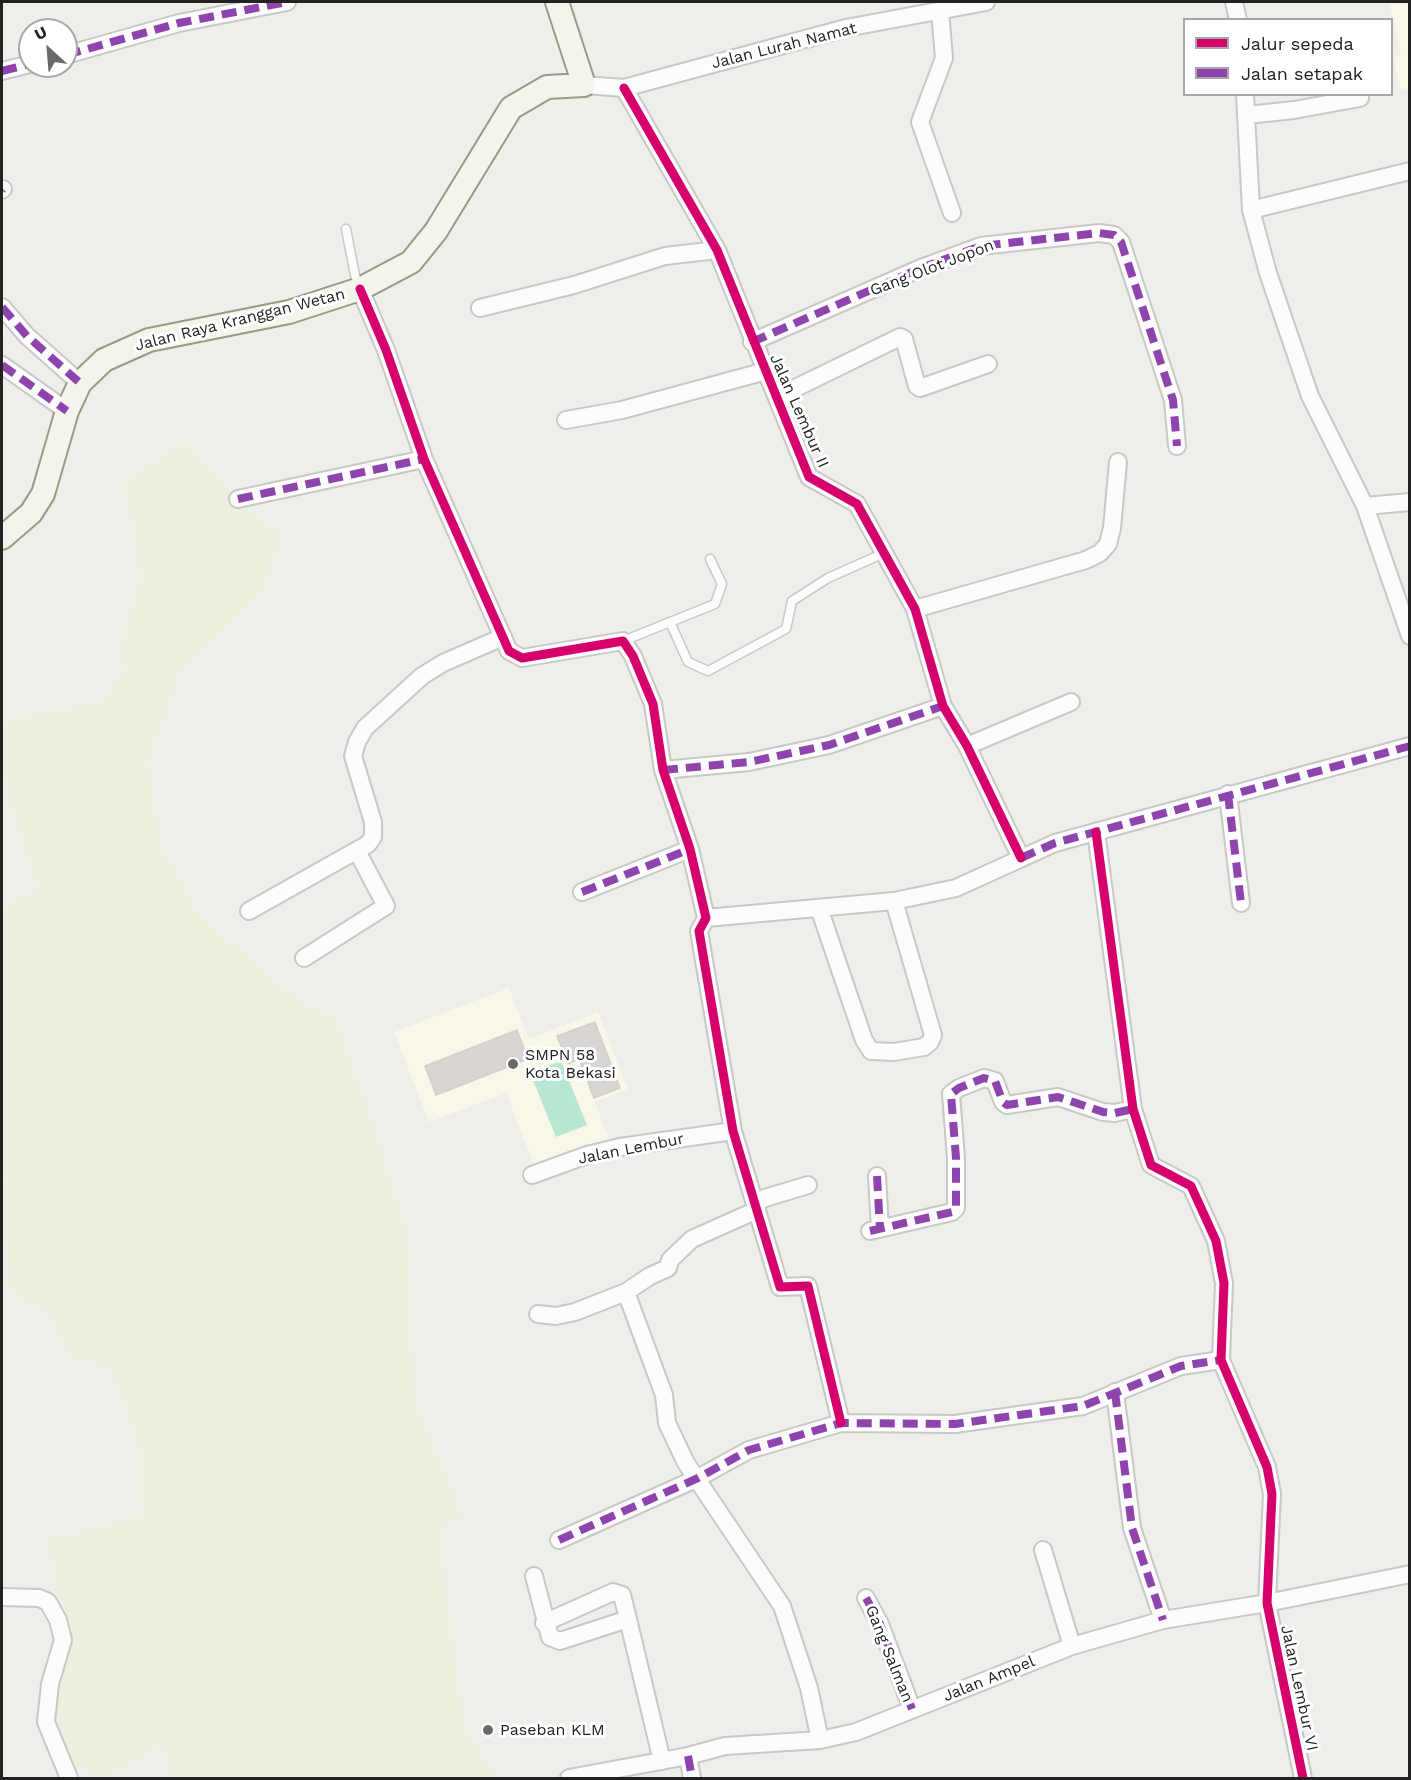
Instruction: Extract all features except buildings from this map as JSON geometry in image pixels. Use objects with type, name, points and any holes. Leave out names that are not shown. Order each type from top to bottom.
[{"type":"main road","points":[[556,2],[584,85]]},
{"type":"main road","name":"Jalan Raya Kranggan Wetan","points":[[2,538],[31,513],[43,494],[67,411],[80,383],[104,360],[149,340],[289,312],[360,289],[411,262],[436,231],[511,108],[547,87],[584,85]]},
{"type":"street","points":[[78,52],[179,23],[287,2]]},
{"type":"street","name":"Jalan Lurah Namat","points":[[584,85],[624,88],[846,28],[986,2]]},
{"type":"street","points":[[1234,2],[1238,18]]},
{"type":"street","points":[[940,11],[944,58],[920,122],[952,213]]},
{"type":"street","points":[[2,71],[18,67]]},
{"type":"street","name":"Jalan Lembur II","points":[[624,88],[717,250],[752,342],[809,477],[857,504],[915,609],[943,706],[967,746],[1021,858]]},
{"type":"street","points":[[1245,96],[1251,210],[1268,273],[1310,396],[1365,506],[1409,634]]},
{"type":"street","points":[[1246,115],[1294,110],[1360,98]]},
{"type":"street","points":[[1251,210],[1410,171]]},
{"type":"street","name":"Gang Olot Jopon","points":[[752,342],[921,268],[981,246],[1099,232],[1113,235],[1121,242],[1173,400],[1177,446]]},
{"type":"street","points":[[480,308],[592,280],[665,256],[717,250]]},
{"type":"street","points":[[360,289],[386,350],[423,459],[509,651],[522,658],[623,640],[653,704],[663,770],[690,849],[706,918],[699,931],[733,1131],[780,1287],[808,1286],[841,1424]]},
{"type":"street","points":[[2,307],[27,336],[80,383]]},
{"type":"street","points":[[777,397],[900,337],[904,339],[917,386],[920,388],[988,364]]},
{"type":"street","points":[[2,365],[67,411]]},
{"type":"street","points":[[566,420],[622,410],[765,371]]},
{"type":"street","points":[[238,499],[423,459]]},
{"type":"street","points":[[915,609],[1086,560],[1100,553],[1108,544],[1112,528],[1118,462]]},
{"type":"street","points":[[1365,506],[1410,502]]},
{"type":"street","points":[[249,911],[368,844],[373,837],[373,822],[353,756],[357,742],[365,728],[422,676],[443,663],[503,637]]},
{"type":"street","points":[[967,746],[1071,702]]},
{"type":"street","points":[[663,770],[749,762],[829,745],[943,706]]},
{"type":"street","points":[[706,918],[894,901],[956,888],[1055,843],[1410,746]]},
{"type":"street","points":[[1228,794],[1241,903]]},
{"type":"street","points":[[559,1540],[698,1478],[749,1450],[841,1424],[955,1424],[1083,1406],[1181,1366],[1221,1360],[1224,1283],[1216,1241],[1191,1186],[1151,1165],[1133,1109],[1096,832]]},
{"type":"street","points":[[582,892],[690,849]]},
{"type":"street","points":[[304,958],[386,906],[357,851]]},
{"type":"street","points":[[819,908],[864,1040],[871,1051],[894,1052],[924,1047],[933,1035],[894,901]]},
{"type":"street","points":[[877,1176],[875,1230],[952,1212],[956,1208],[951,1094],[959,1088],[984,1078],[995,1081],[1003,1102],[1007,1105],[1058,1097],[1103,1112],[1114,1113],[1133,1109]]},
{"type":"street","name":"Jalan Lembur","points":[[532,1175],[587,1155],[609,1150],[733,1131]]},
{"type":"street","points":[[538,1314],[556,1316],[575,1312],[626,1292],[650,1276],[668,1268],[670,1260],[692,1239],[756,1207],[765,1198],[808,1185]]},
{"type":"street","points":[[626,1292],[664,1395],[667,1423],[686,1463],[782,1606],[809,1688],[820,1740]]},
{"type":"street","name":"Jalan Lembur VI","points":[[1221,1360],[1267,1467],[1272,1494],[1267,1603],[1303,1779]]},
{"type":"street","points":[[1115,1392],[1132,1528],[1162,1620]]},
{"type":"street","points":[[1043,1550],[1072,1646]]},
{"type":"street","name":"Jalan Ampel","points":[[569,1779],[687,1756],[725,1746],[820,1740],[856,1732],[1072,1646],[1162,1620],[1267,1603],[1410,1574]]},
{"type":"street","points":[[534,1576],[544,1623],[550,1637],[560,1641],[628,1619]]},
{"type":"street","points":[[544,1623],[613,1592],[622,1595],[662,1761]]},
{"type":"street","points":[[2,1598],[39,1599],[48,1602],[58,1620],[63,1640],[50,1684],[46,1722],[69,1779]]},
{"type":"street","name":"Gang Salman","points":[[867,1598],[880,1624],[912,1709]]},
{"type":"street","points":[[687,1756],[692,1779]]},
{"type":"lane","points":[[346,229],[360,289]]},
{"type":"lane","points":[[670,622],[688,662],[708,671],[786,629],[792,601],[828,578],[884,553]]},
{"type":"lane","points":[[623,640],[716,604],[722,584],[710,559]]},
{"type":"shaded area","points":[[1389,2],[1409,2],[1409,88],[1400,90],[1394,58],[1401,54]]},
{"type":"shaded area","name":"SMPN 58 Kota Bekasi","points":[[509,988],[529,1039],[598,1012],[628,1089],[595,1102],[610,1142],[536,1170],[506,1093],[429,1122],[394,1032]]},
{"type":"green space","points":[[184,441],[242,505],[282,535],[262,594],[182,671],[148,763],[162,849],[198,911],[280,988],[338,1022],[379,1139],[408,1238],[415,1400],[464,1518],[442,1525],[445,1580],[465,1730],[498,1778],[171,1778],[160,1746],[103,1778],[93,1778],[64,1751],[52,1676],[70,1640],[46,1540],[143,1515],[139,1442],[110,1367],[71,1359],[47,1314],[12,1290],[2,1244],[2,1185],[4,1183],[2,1171],[2,907],[37,889],[2,774],[2,722],[101,700],[126,671],[119,649],[141,579],[124,481]]},
{"type":"green space","points":[[561,1061],[587,1125],[556,1137],[530,1073]]},
{"type":"marked path","points":[[78,52],[179,23],[287,2]]},
{"type":"marked path","points":[[2,71],[18,67]]},
{"type":"marked path","points":[[752,342],[921,268],[981,246],[1099,233],[1114,235],[1121,242],[1173,400],[1177,446]]},
{"type":"marked path","points":[[2,307],[27,336],[80,383]]},
{"type":"marked path","points":[[2,365],[67,411]]},
{"type":"marked path","points":[[238,499],[424,459]]},
{"type":"marked path","points":[[663,770],[749,762],[829,745],[943,706]]},
{"type":"marked path","points":[[1021,858],[1055,843],[1410,746]]},
{"type":"marked path","points":[[1228,794],[1241,903]]},
{"type":"marked path","points":[[582,892],[690,849]]},
{"type":"marked path","points":[[870,1231],[952,1212],[956,1208],[956,1158],[951,1094],[959,1088],[984,1078],[995,1081],[1003,1102],[1007,1105],[1058,1097],[1103,1112],[1115,1113],[1133,1109]]},
{"type":"marked path","points":[[877,1176],[880,1229]]},
{"type":"marked path","points":[[559,1540],[698,1478],[749,1450],[841,1423],[955,1424],[1083,1406],[1181,1366],[1221,1360]]},
{"type":"marked path","points":[[1115,1392],[1132,1528],[1163,1620]]},
{"type":"marked path","points":[[866,1598],[880,1624],[912,1709]]},
{"type":"marked path","points":[[688,1756],[692,1778]]},
{"type":"cycle path","points":[[624,88],[717,250],[809,477],[857,504],[915,609],[943,706],[967,746],[1021,858]]},
{"type":"cycle path","points":[[360,289],[386,350],[424,459],[509,651],[522,658],[623,641],[633,656],[653,704],[663,770],[690,849],[706,918],[699,931],[733,1131],[780,1287],[808,1286],[841,1423]]},
{"type":"cycle path","points":[[1096,832],[1133,1109],[1151,1165],[1191,1186],[1216,1241],[1224,1283],[1221,1360],[1267,1467],[1272,1494],[1267,1603],[1303,1778]]},
{"type":"place","name":"SMPN 58 Kota Bekasi","points":[[513,1064]]},
{"type":"place","name":"Paseban KLM","points":[[488,1730]]}]
